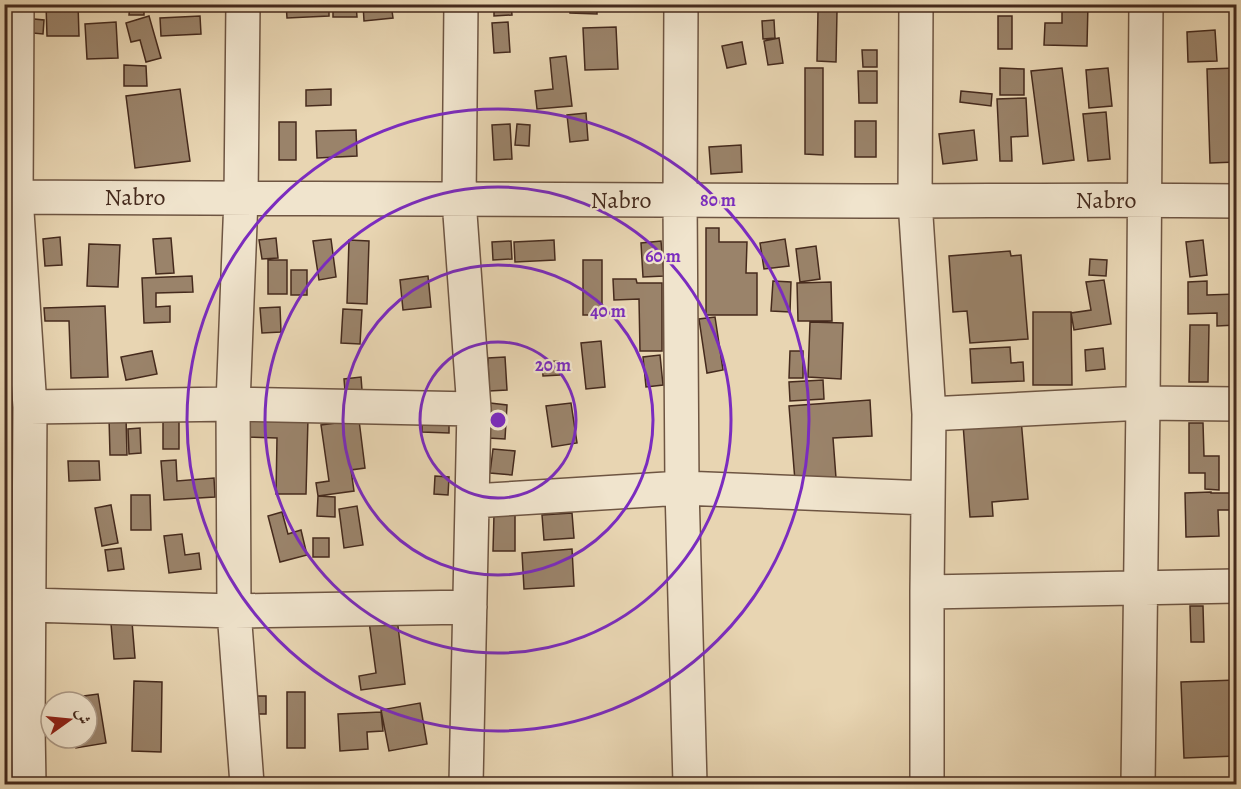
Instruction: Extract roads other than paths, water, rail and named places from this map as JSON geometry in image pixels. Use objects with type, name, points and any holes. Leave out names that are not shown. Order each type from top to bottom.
[{"type":"street","points":[[17,4],[10,197],[30,407],[29,784]]},
{"type":"street","points":[[243,4],[241,198],[233,405],[234,611],[247,784]]},
{"type":"street","points":[[461,4],[459,200],[474,409],[466,784]]},
{"type":"street","points":[[681,4],[682,488],[690,784]]},
{"type":"street","points":[[916,4],[915,201],[929,414],[927,784]]},
{"type":"street","points":[[1138,784],[1146,4]]},
{"type":"street","name":"Nabro","points":[[10,197],[1236,201]]},
{"type":"street","points":[[929,414],[1143,403],[1236,404]]},
{"type":"street","points":[[30,407],[233,405],[474,409]]},
{"type":"street","points":[[473,501],[682,488],[928,498]]},
{"type":"street","points":[[927,592],[1236,586]]},
{"type":"street","points":[[29,605],[234,611],[470,607]]}]
